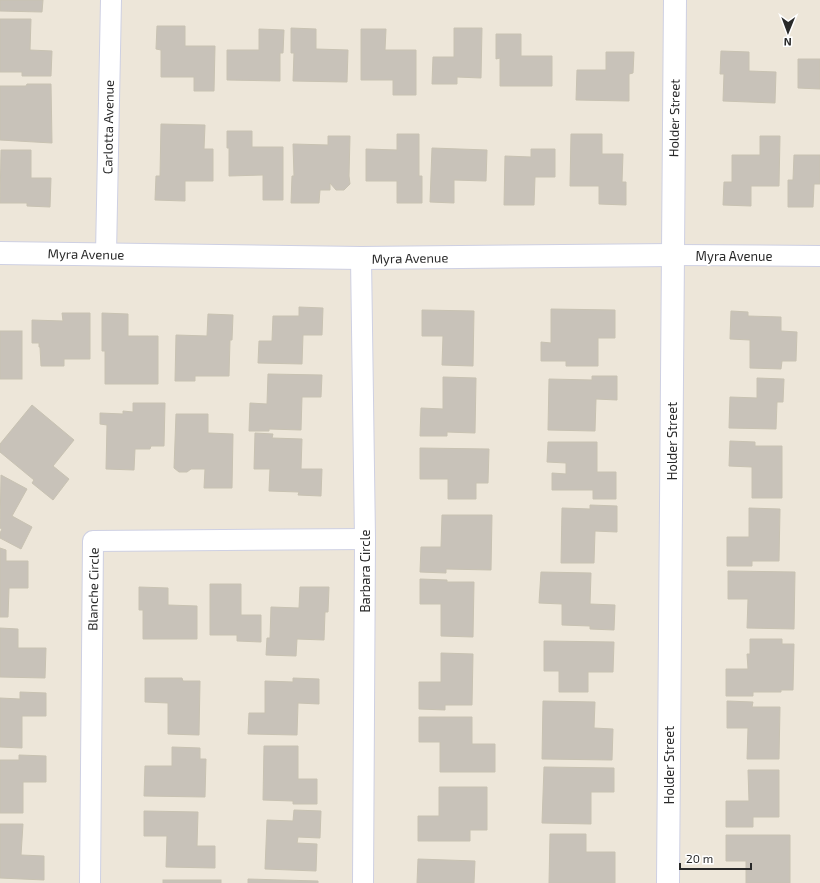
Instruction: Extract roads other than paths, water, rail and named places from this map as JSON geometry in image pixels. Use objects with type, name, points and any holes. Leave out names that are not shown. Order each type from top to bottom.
[{"type":"street","name":"Carlotta Avenue","points":[[106,254],[111,0]]},
{"type":"street","name":"Holder Street","points":[[668,883],[675,0]]},
{"type":"street","name":"Myra Avenue","points":[[0,253],[361,258],[673,255],[820,256]]},
{"type":"street","name":"Barbara Circle","points":[[361,258],[365,539],[363,883]]},
{"type":"street","name":"Blanche Circle","points":[[90,883],[93,541],[365,539]]}]
